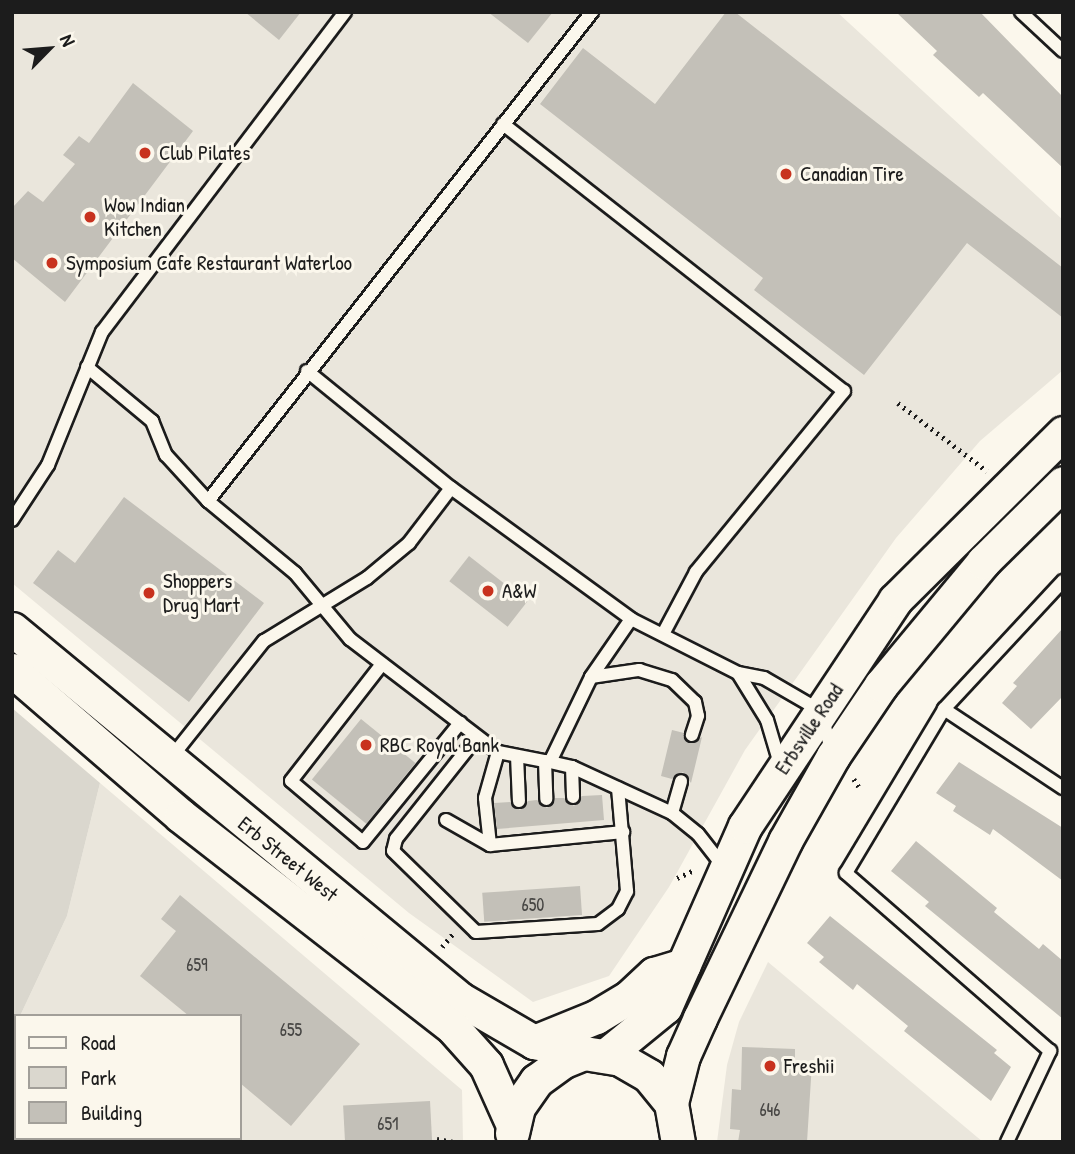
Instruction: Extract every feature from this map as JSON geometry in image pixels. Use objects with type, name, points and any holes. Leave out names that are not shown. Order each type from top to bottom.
[{"type":"main road","name":"Erbsville Road","points":[[512,1133],[536,1081],[564,1060],[595,1054],[665,1007],[745,826],[895,600],[1063,433]]},
{"type":"main road","name":"Erbsville Road","points":[[671,1103],[696,1027],[785,841],[843,767],[881,685],[983,562],[1063,483]]},
{"type":"main road","name":"Erb Street West","points":[[12,629],[168,761],[211,818],[453,1028],[486,1065],[512,1133]]},
{"type":"main road","name":"Erb Street West","points":[[12,670],[460,999],[534,1042],[595,1054],[649,1076],[671,1103]]},
{"type":"main road","points":[[534,1042],[596,1017],[629,997],[654,974],[684,965]]},
{"type":"main road","points":[[671,1103],[678,1142]]},
{"type":"lane","points":[[12,520],[48,465],[102,332],[345,12]]},
{"type":"lane","points":[[208,501],[307,370],[592,12]]},
{"type":"lane","points":[[1021,12],[1063,51]]},
{"type":"lane","points":[[502,124],[845,391],[696,572],[663,634]]},
{"type":"lane","points":[[87,367],[152,421],[166,455],[208,501],[295,573],[350,639],[498,752],[572,767],[677,816],[726,870]]},
{"type":"lane","points":[[307,370],[451,488],[631,619],[738,673],[764,678],[821,711],[843,767]]},
{"type":"lane","points":[[168,761],[264,641],[324,608],[409,543],[451,488]]},
{"type":"lane","points":[[1007,1142],[1050,1051],[846,873],[944,709],[1063,581]]},
{"type":"lane","points":[[546,799],[547,762],[591,677],[631,619]]},
{"type":"lane","points":[[382,664],[291,781],[363,842],[460,723]]},
{"type":"lane","points":[[591,677],[639,670],[672,680],[695,702],[698,716],[692,735]]},
{"type":"lane","points":[[738,673],[767,720],[782,769]]},
{"type":"lane","points":[[944,709],[1063,788]]},
{"type":"lane","points":[[477,737],[396,839],[393,851],[476,932],[598,924],[618,909],[627,891],[618,788]]},
{"type":"lane","points":[[489,845],[485,798],[498,752]]},
{"type":"lane","points":[[517,756],[519,801]]},
{"type":"lane","points":[[572,767],[573,797]]},
{"type":"lane","points":[[677,816],[681,781]]},
{"type":"lane","points":[[446,820],[489,845],[623,832]]},
{"type":"lane","points":[[575,823],[576,837]]},
{"type":"lane","points":[[548,825],[548,839]]},
{"type":"lane","points":[[520,827],[521,842]]},
{"type":"path","points":[[898,403],[991,473]]},
{"type":"path","points":[[843,767],[859,787]]},
{"type":"path","points":[[437,1139],[454,1142]]},
{"type":"shaded area","points":[[12,12],[837,12],[1063,220],[1063,370],[980,441],[896,538],[745,750],[669,887],[609,976],[533,1002],[409,913],[12,583]]},
{"type":"shaded area","points":[[100,783],[462,1090],[463,1142],[12,1142],[14,1084],[14,1140],[242,1140],[242,1014],[21,1014],[67,916]]},
{"type":"shaded area","points":[[768,962],[983,1142],[717,1142],[727,1065],[739,1022]]},
{"type":"green space","points":[[12,708],[100,783],[67,916],[21,1014],[14,1014],[12,1033]]},
{"type":"building","points":[[245,12],[301,12],[279,40]]},
{"type":"building","points":[[488,12],[553,12],[528,43]]},
{"type":"building","name":"Canadian Tire","points":[[726,12],[735,12],[1063,268],[1063,318],[967,243],[864,375],[754,290],[763,278],[540,104],[583,48],[655,104]]},
{"type":"building","points":[[896,12],[980,12],[1063,97],[1063,168],[983,93],[979,97],[933,55],[937,51]]},
{"type":"building","points":[[133,83],[193,131],[65,302],[12,258],[12,208],[28,191],[43,202],[75,164],[63,155],[79,136],[89,143]]},
{"type":"building","name":"Shoppers Drug Mart","points":[[124,497],[264,603],[189,702],[33,583],[58,550],[75,563]]},
{"type":"building","name":"A&W","points":[[469,556],[527,602],[508,627],[449,581]]},
{"type":"building","points":[[1063,628],[1063,696],[1031,729],[1002,703],[1017,686],[1013,683]]},
{"type":"building","name":"RBC Royal Bank","points":[[361,719],[415,763],[366,824],[312,780]]},
{"type":"building","points":[[672,730],[684,733],[690,743],[702,737],[691,783],[683,772],[672,779],[661,776]]},
{"type":"building","points":[[959,762],[1063,828],[1063,881],[993,829],[990,835],[953,811],[956,806],[936,793]]},
{"type":"building","points":[[602,795],[604,820],[497,829],[494,803],[510,802],[520,810],[528,801],[537,800],[547,808],[555,798],[564,798],[574,806],[582,796]]},
{"type":"building","points":[[916,841],[997,908],[994,912],[1039,949],[1043,944],[1063,961],[1063,1019],[925,906],[929,902],[891,871]]},
{"type":"building","points":[[580,886],[582,915],[484,922],[482,893]]},
{"type":"building","points":[[180,895],[360,1044],[291,1126],[242,1085],[242,1014],[187,1014],[140,976],[176,931],[161,919]]},
{"type":"building","points":[[830,916],[997,1050],[994,1053],[1011,1067],[991,1101],[904,1031],[908,1026],[857,984],[853,990],[819,962],[824,957],[807,943]]},
{"type":"building","points":[[742,1047],[795,1049],[795,1062],[812,1063],[807,1142],[738,1142],[740,1130],[730,1129],[732,1089],[741,1090]]},
{"type":"building","points":[[430,1101],[432,1142],[345,1142],[343,1106]]},
{"type":"place","name":"Club Pilates","points":[[145,153]]},
{"type":"place","name":"Canadian Tire","points":[[786,174]]},
{"type":"place","name":"Wow Indian Kitchen","points":[[90,217]]},
{"type":"place","name":"Symposium Cafe Restaurant Waterloo","points":[[52,263]]},
{"type":"place","name":"A&W","points":[[488,591]]},
{"type":"place","name":"Shoppers Drug Mart","points":[[149,593]]},
{"type":"place","name":"RBC Royal Bank","points":[[366,745]]},
{"type":"place","name":"Freshii","points":[[770,1066]]}]
